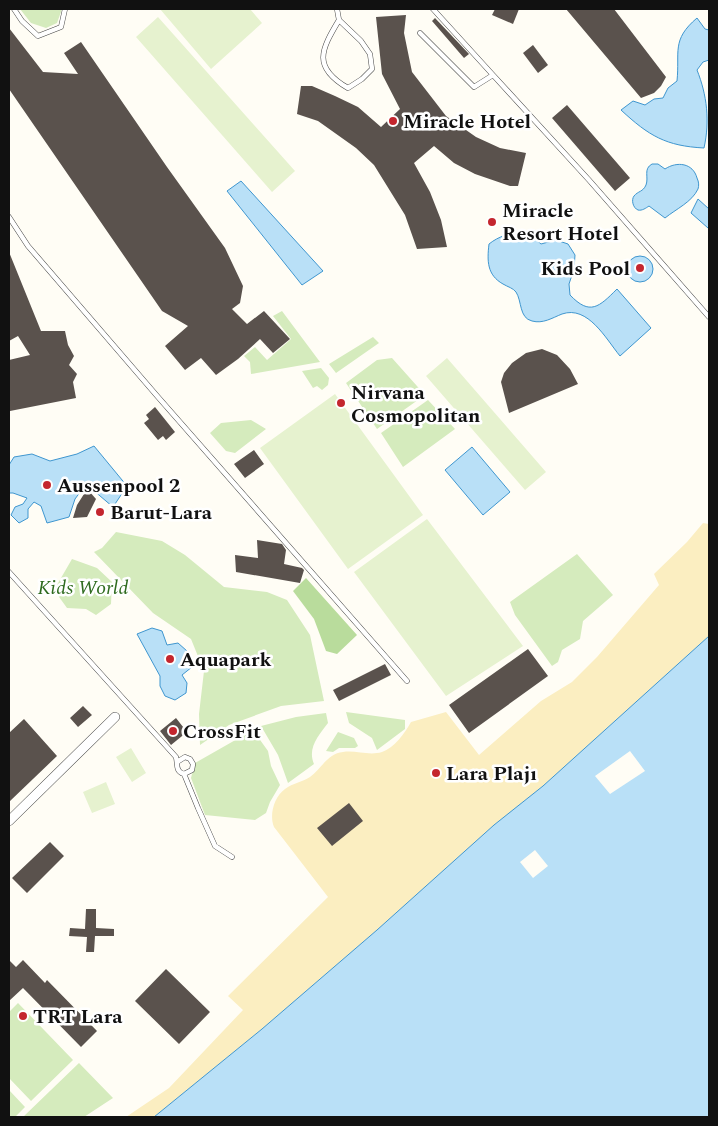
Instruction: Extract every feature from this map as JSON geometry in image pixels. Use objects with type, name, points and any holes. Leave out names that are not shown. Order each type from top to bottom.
[{"type":"street","points":[[9,821],[115,717]]},
{"type":"lane","points":[[14,9],[22,21],[38,36],[61,26],[65,9]]},
{"type":"lane","points":[[337,9],[339,20],[370,54],[372,69],[362,79],[348,88],[327,71],[322,56],[328,39],[339,20]]},
{"type":"lane","points":[[433,9],[589,180],[709,317]]},
{"type":"lane","points":[[420,33],[474,87],[493,74]]},
{"type":"lane","points":[[9,217],[28,246],[170,412],[407,681]]},
{"type":"lane","points":[[9,572],[176,758],[178,770],[184,774],[215,846],[232,857]]},
{"type":"lane","points":[[178,762],[184,757],[192,762],[192,770],[184,774]]},
{"type":"green space","points":[[20,9],[62,9],[57,23],[46,28],[31,23]]},
{"type":"green space","points":[[160,9],[250,9],[262,23],[211,69]]},
{"type":"green space","points":[[158,17],[295,171],[272,192],[136,37]]},
{"type":"green space","points":[[282,311],[320,362],[251,374],[250,362],[244,356],[255,347],[267,360],[291,339],[273,316]]},
{"type":"green space","points":[[373,337],[379,343],[336,373],[329,364]]},
{"type":"green space","points":[[392,358],[425,395],[377,429],[346,383],[377,360]]},
{"type":"green space","points":[[447,358],[546,472],[525,490],[426,376]]},
{"type":"green space","points":[[321,368],[329,378],[328,385],[322,390],[317,386],[313,388],[302,371]]},
{"type":"green space","points":[[335,394],[423,515],[348,569],[260,448]]},
{"type":"green space","points":[[428,400],[455,429],[403,467],[381,433]]},
{"type":"green space","points":[[251,420],[266,429],[235,453],[226,451],[210,433],[221,423]]},
{"type":"green space","points":[[427,519],[523,646],[446,696],[354,572]]},
{"type":"green space","points":[[116,532],[162,541],[185,555],[224,587],[267,592],[287,600],[310,635],[324,701],[281,706],[229,725],[200,745],[199,714],[204,671],[191,639],[153,613],[94,552],[102,548]]},
{"type":"green space","points":[[577,554],[613,595],[583,621],[580,639],[562,650],[558,662],[552,666],[515,615],[510,602]]},
{"type":"green space","name":"Kids World","points":[[72,559],[97,568],[112,582],[111,604],[96,615],[86,609],[67,608],[54,590]]},
{"type":"green space","points":[[306,578],[357,635],[337,654],[326,651],[314,619],[293,591]]},
{"type":"green space","points":[[346,712],[405,720],[405,729],[377,750],[372,738],[349,723]]},
{"type":"green space","points":[[326,713],[328,723],[313,747],[312,758],[314,764],[288,783],[278,755],[261,726],[296,717]]},
{"type":"green space","points":[[253,730],[268,751],[271,766],[280,785],[266,813],[255,820],[205,815],[191,778],[195,763]]},
{"type":"green space","points":[[338,732],[354,738],[358,746],[355,748],[339,748],[333,752],[326,751]]},
{"type":"green space","points":[[131,748],[146,773],[132,782],[116,757]]},
{"type":"green space","points":[[106,782],[115,804],[92,813],[83,792]]},
{"type":"green space","points":[[18,1003],[73,1060],[31,1101],[9,1078],[9,1012]]},
{"type":"green space","points":[[79,1063],[113,1098],[84,1117],[23,1117]]},
{"type":"green space","points":[[9,1090],[25,1107],[15,1117],[9,1117]]},
{"type":"sand","name":"Lara Plajı","points":[[703,523],[709,524],[709,636],[543,786],[494,825],[377,930],[262,1029],[154,1117],[126,1117],[169,1088],[243,1010],[228,996],[328,897],[274,827],[272,812],[275,801],[281,792],[291,785],[310,777],[333,755],[348,752],[382,752],[395,744],[411,722],[446,712],[479,755],[541,701],[572,682],[597,657],[659,585],[654,574],[687,542]]},
{"type":"water","points":[[697,18],[705,29],[709,30],[709,60],[703,62],[697,70],[703,89],[707,118],[704,148],[679,145],[659,138],[640,127],[621,110],[633,101],[645,105],[654,99],[663,98],[668,88],[677,81],[680,40],[683,33]]},
{"type":"water","points":[[652,164],[658,164],[665,169],[679,164],[688,166],[695,173],[699,185],[692,198],[665,218],[649,206],[638,210],[633,204],[634,196],[646,185],[647,171]]},
{"type":"water","points":[[241,181],[323,271],[302,285],[227,191]]},
{"type":"water","points":[[698,199],[709,209],[708,228],[691,213]]},
{"type":"water","points":[[523,232],[532,236],[541,244],[556,240],[568,244],[575,255],[574,269],[569,284],[570,295],[577,302],[594,307],[617,289],[651,328],[620,356],[596,325],[580,314],[562,314],[540,322],[528,319],[523,313],[516,292],[494,276],[488,262],[489,244],[505,235]]},
{"type":"water","name":"Kids Pool","points":[[640,256],[649,260],[653,269],[649,278],[640,282],[631,278],[627,269],[631,260]]},
{"type":"water","name":"Aussenpool 2","points":[[94,446],[127,486],[113,507],[86,484],[75,499],[69,517],[47,523],[41,506],[34,502],[28,509],[28,518],[19,523],[11,515],[15,507],[23,504],[27,498],[9,493],[9,465],[14,457],[32,454],[50,461],[77,454]]},
{"type":"water","points":[[472,447],[510,492],[483,515],[445,470]]},
{"type":"water","name":"Aquapark","points":[[152,628],[162,631],[167,645],[178,643],[187,651],[192,667],[182,675],[187,683],[186,693],[175,700],[165,696],[160,686],[160,676],[137,634]]},
{"type":"water","points":[[709,636],[709,1117],[154,1117],[262,1029],[377,930],[494,825],[543,786]]},
{"type":"pier","points":[[630,751],[645,771],[610,794],[595,776]]},
{"type":"pier","points":[[535,850],[548,866],[533,878],[520,862]]},
{"type":"building","points":[[495,9],[519,9],[513,24],[492,15]]},
{"type":"building","points":[[566,9],[614,9],[666,77],[661,86],[654,93],[641,98]]},
{"type":"building","points":[[406,15],[404,33],[412,72],[446,116],[476,137],[500,148],[526,153],[518,186],[510,186],[475,174],[454,163],[434,146],[414,163],[430,192],[441,220],[447,247],[417,249],[405,215],[374,165],[356,148],[318,121],[297,114],[301,86],[312,86],[358,107],[381,127],[400,109],[382,74],[376,17]]},
{"type":"building","points":[[435,18],[469,54],[464,58],[432,21]]},
{"type":"building","points":[[9,28],[43,72],[78,74],[64,53],[81,42],[225,248],[243,286],[240,303],[232,309],[247,324],[264,311],[290,339],[273,353],[260,339],[238,359],[216,375],[201,358],[185,370],[165,346],[188,326],[162,311],[9,89]]},
{"type":"building","points":[[533,45],[548,65],[538,73],[523,53]]},
{"type":"building","points":[[567,105],[630,178],[615,191],[552,118]]},
{"type":"building","points":[[9,252],[41,331],[65,331],[68,345],[74,356],[69,365],[77,374],[73,382],[76,398],[10,411],[9,360],[30,355],[18,336],[9,341]]},
{"type":"building","points":[[542,349],[557,355],[570,369],[578,384],[509,413],[501,382],[504,373],[512,363],[526,353]]},
{"type":"building","points":[[155,407],[175,432],[166,440],[163,436],[158,440],[144,423],[149,419],[146,415]]},
{"type":"building","points":[[254,450],[264,464],[245,478],[234,464]]},
{"type":"building","points":[[89,491],[96,499],[87,517],[73,518],[77,505],[84,494]]},
{"type":"building","points":[[257,540],[282,544],[286,550],[284,564],[304,570],[300,583],[236,572],[235,555],[258,558]]},
{"type":"building","points":[[528,649],[548,676],[469,733],[449,705]]},
{"type":"building","points":[[385,664],[391,675],[339,701],[333,690]]},
{"type":"building","points":[[83,706],[92,715],[78,727],[70,718]]},
{"type":"building","name":"CrossFit","points":[[176,718],[187,732],[171,745],[160,731]]},
{"type":"building","points":[[24,719],[57,756],[9,802],[9,733]]},
{"type":"building","points":[[349,803],[363,821],[332,846],[317,828]]},
{"type":"building","points":[[50,842],[64,856],[27,893],[12,878]]},
{"type":"building","points":[[86,909],[96,909],[96,928],[114,929],[114,936],[95,936],[94,952],[86,952],[87,937],[69,936],[70,928],[85,929]]},
{"type":"building","points":[[9,960],[16,967],[23,960],[45,983],[47,980],[97,1031],[81,1047],[23,988],[9,1001]]},
{"type":"building","points":[[166,969],[210,1012],[179,1044],[135,1001]]},
{"type":"place","name":"Miracle Hotel","points":[[393,121]]},
{"type":"place","name":"Miracle Resort Hotel","points":[[492,222]]},
{"type":"place","name":"Kids Pool","points":[[640,268]]},
{"type":"place","name":"Nirvana Cosmopolitan","points":[[341,403]]},
{"type":"place","name":"Aussenpool 2","points":[[47,485]]},
{"type":"place","name":"Barut-Lara","points":[[100,512]]},
{"type":"place","name":"Aquapark","points":[[170,659]]},
{"type":"place","name":"CrossFit","points":[[173,731]]},
{"type":"place","name":"Lara Plajı","points":[[436,773]]},
{"type":"place","name":"TRT Lara","points":[[23,1016]]}]
